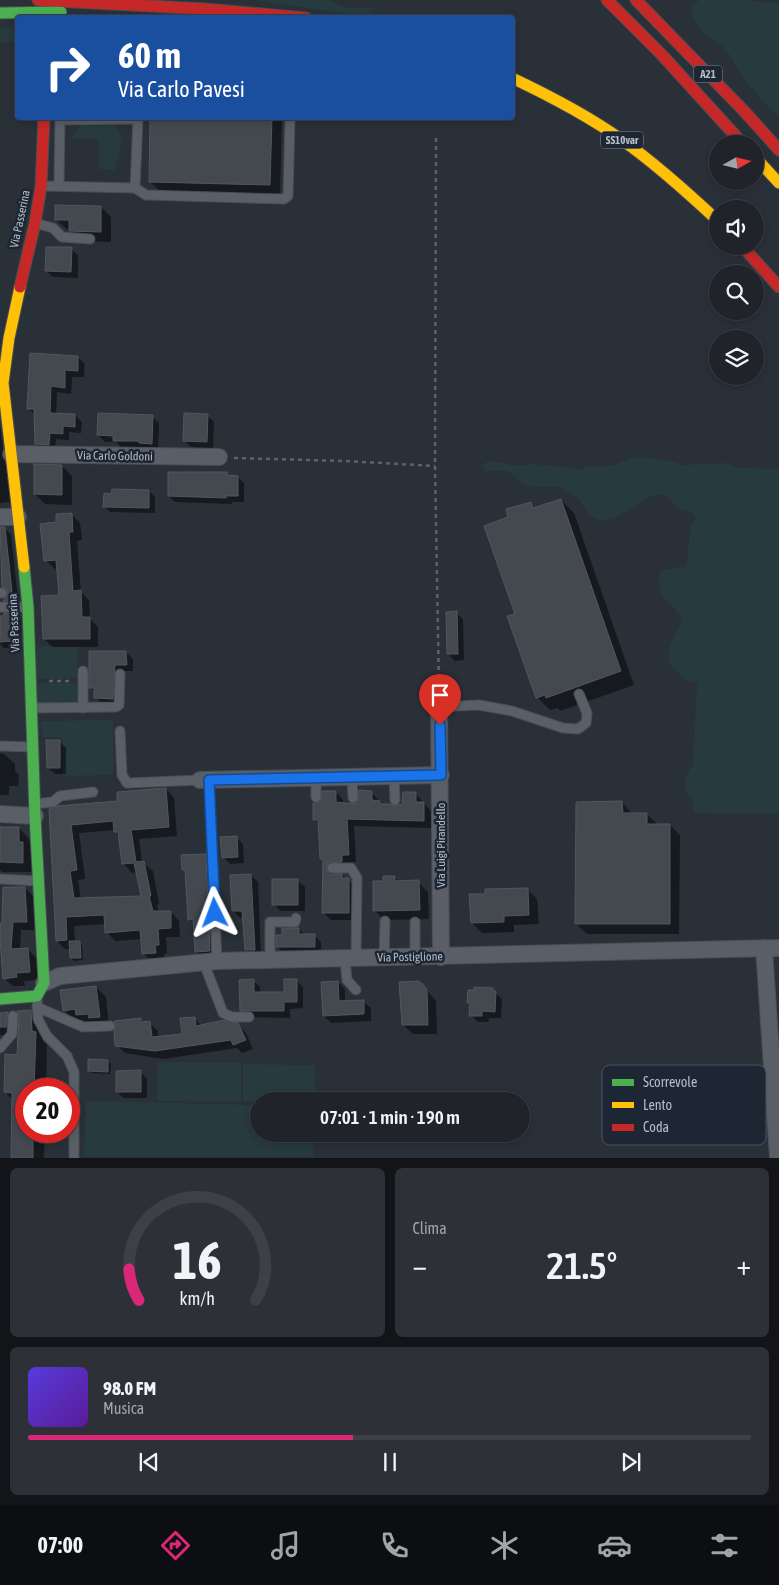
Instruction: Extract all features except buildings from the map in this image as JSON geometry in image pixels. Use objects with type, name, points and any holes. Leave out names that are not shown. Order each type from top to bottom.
[{"type":"main road","points":[[38,0],[205,9],[272,15]]},
{"type":"main road","points":[[598,0],[662,55]]},
{"type":"main road","name":"A21","points":[[607,0],[662,55],[735,135]]},
{"type":"main road","name":"A21","points":[[636,0],[744,111],[779,150]]},
{"type":"main road","points":[[0,13],[59,13],[69,1]]},
{"type":"main road","name":"SS10var","points":[[515,80],[587,117],[618,137],[670,178],[709,213]]},
{"type":"main road","name":"Via Passerina","points":[[39,995],[38,881],[28,607],[23,593],[18,517],[11,454],[3,412],[2,384],[4,337],[35,223],[41,186],[44,120]]},
{"type":"main road","points":[[764,167],[779,183]]},
{"type":"main road","points":[[750,255],[779,287]]},
{"type":"main road","points":[[0,999],[13,1007],[39,995]]},
{"type":"street","name":"Via Carlo Goldoni","points":[[11,454],[219,458]]},
{"type":"street","points":[[0,518],[18,517]]},
{"type":"street","name":"Via Luigi Pirandello","points":[[440,706],[441,956]]},
{"type":"street","points":[[204,780],[441,775]]},
{"type":"street","points":[[0,814],[34,810]]},
{"type":"street","points":[[772,948],[778,1158]]},
{"type":"street","name":"Via Postiglione","points":[[39,995],[60,976],[210,962],[772,948]]},
{"type":"lane","points":[[59,185],[60,120]]},
{"type":"lane","points":[[135,188],[138,120]]},
{"type":"lane","points":[[41,186],[135,188],[146,195],[284,199],[288,196],[290,120]]},
{"type":"lane","points":[[35,223],[53,228],[62,237],[90,239]]},
{"type":"lane","points":[[0,607],[28,607]]},
{"type":"lane","points":[[82,671],[83,708]]},
{"type":"lane","points":[[31,708],[116,707],[119,705],[120,674]]},
{"type":"lane","points":[[440,706],[479,705],[512,711],[563,728],[578,729],[586,723],[587,712],[579,694]]},
{"type":"lane","points":[[120,731],[122,775],[128,783],[204,780],[210,962],[224,1012],[232,1017],[248,1017]]},
{"type":"lane","points":[[0,746],[32,748]]},
{"type":"lane","points":[[394,776],[395,800]]},
{"type":"lane","points":[[352,777],[352,798]]},
{"type":"lane","points":[[316,778],[316,797]]},
{"type":"lane","points":[[34,810],[53,802],[60,796],[93,792]]},
{"type":"lane","points":[[332,868],[351,868],[356,878],[347,980],[356,990]]},
{"type":"lane","points":[[0,879],[38,881]]},
{"type":"lane","points":[[270,960],[270,922],[295,922],[296,918]]},
{"type":"lane","points":[[384,921],[384,958]]},
{"type":"lane","points":[[415,922],[415,957]]},
{"type":"lane","points":[[39,995],[82,1028],[110,1026]]},
{"type":"lane","points":[[39,995],[38,1019],[46,1036],[66,1056],[74,1072],[74,1158]]},
{"type":"lane","points":[[0,1048],[12,1034],[13,1007]]},
{"type":"path","points":[[436,138],[435,466],[440,706]]},
{"type":"path","points":[[219,458],[345,461],[435,466]]},
{"type":"path","points":[[30,680],[82,681]]},
{"type":"green space","points":[[253,0],[330,0],[345,7],[372,7],[375,9],[371,14],[352,15]]},
{"type":"green space","points":[[699,0],[779,2],[779,117],[747,83],[726,50],[698,26],[690,8]]},
{"type":"green space","points":[[0,27],[15,28],[15,41],[0,43]]},
{"type":"green space","points":[[80,124],[109,124],[115,126],[119,131],[121,143],[115,170],[99,169],[99,141],[97,138],[71,138]]},
{"type":"green space","points":[[640,456],[682,465],[727,463],[738,468],[779,469],[779,814],[693,813],[693,798],[686,792],[686,778],[693,765],[697,682],[686,680],[673,669],[669,662],[669,650],[682,622],[680,615],[663,596],[659,582],[660,572],[665,569],[684,567],[687,562],[690,529],[696,517],[692,513],[679,509],[666,495],[653,495],[613,519],[599,521],[588,514],[576,497],[559,486],[533,487],[521,482],[507,471],[486,471],[482,466],[488,461],[522,466],[534,463],[577,470],[589,466],[615,465]]},
{"type":"green space","points":[[35,646],[78,647],[77,678],[37,679]]},
{"type":"green space","points":[[37,683],[80,683],[80,704],[38,706]]},
{"type":"green space","points":[[113,720],[113,775],[63,776],[62,737],[42,737],[41,721]]},
{"type":"green space","points":[[158,1062],[241,1063],[241,1102],[157,1101]]},
{"type":"green space","points":[[243,1064],[315,1065],[315,1092],[250,1092],[250,1101],[243,1101]]},
{"type":"green space","points":[[86,1101],[250,1105],[250,1142],[313,1142],[313,1157],[84,1157]]},
{"type":"traffic: fast","points":[[0,13],[61,12]]},
{"type":"traffic: fast","points":[[0,999],[37,996],[44,983],[35,816],[28,607],[24,567]]},
{"type":"traffic: slow","points":[[515,80],[568,106],[622,140],[671,179],[709,213]]},
{"type":"traffic: slow","points":[[764,167],[779,183]]},
{"type":"traffic: slow","points":[[20,287],[9,338],[3,383],[24,567]]},
{"type":"traffic: jam","points":[[38,0],[205,9],[272,15]]},
{"type":"traffic: jam","points":[[607,0],[662,55],[735,135]]},
{"type":"traffic: jam","points":[[636,0],[744,111],[779,150]]},
{"type":"traffic: jam","points":[[20,287],[35,223],[41,186],[44,120]]},
{"type":"traffic: jam","points":[[750,255],[779,287]]},
{"type":"route","points":[[215,913],[209,780],[441,775],[440,725]]}]
